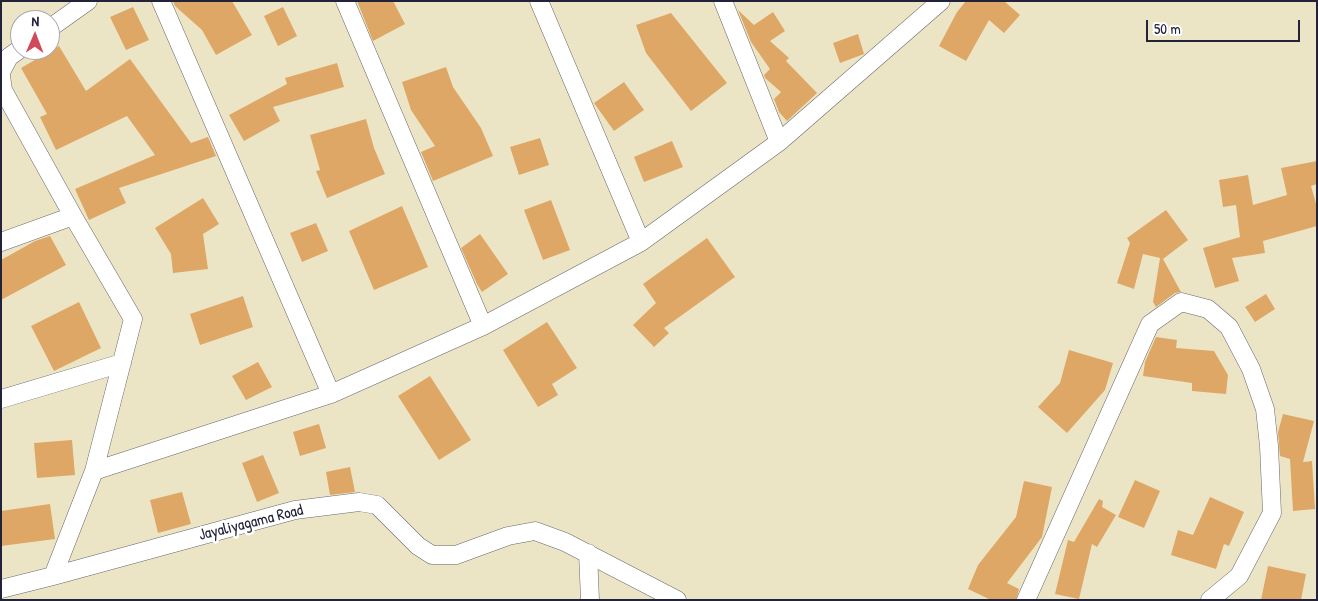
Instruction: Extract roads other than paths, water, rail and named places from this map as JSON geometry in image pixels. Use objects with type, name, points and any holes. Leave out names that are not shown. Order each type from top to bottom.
[{"type":"street","points":[[60,21],[88,1]]},
{"type":"street","points":[[161,1],[331,394]]},
{"type":"street","points":[[346,1],[484,326]]},
{"type":"street","points":[[539,1],[641,242]]},
{"type":"street","points":[[723,1],[780,142]]},
{"type":"street","points":[[94,471],[331,394],[484,326],[641,242],[780,142],[941,1]]},
{"type":"street","points":[[10,56],[1,74],[3,90],[133,319],[94,471],[53,576]]},
{"type":"street","points":[[1,242],[73,216]]},
{"type":"street","points":[[1026,600],[1150,324],[1181,302],[1208,309],[1229,327],[1250,369],[1265,410],[1269,446],[1272,513],[1239,576],[1210,600]]},
{"type":"street","points":[[1,399],[122,363]]},
{"type":"street","name":"Jayaliyagama Road","points":[[1,589],[295,510],[359,502],[377,504],[418,546],[432,555],[456,554],[508,536],[535,531],[588,553],[676,600]]},
{"type":"street","points":[[588,553],[590,600]]}]
